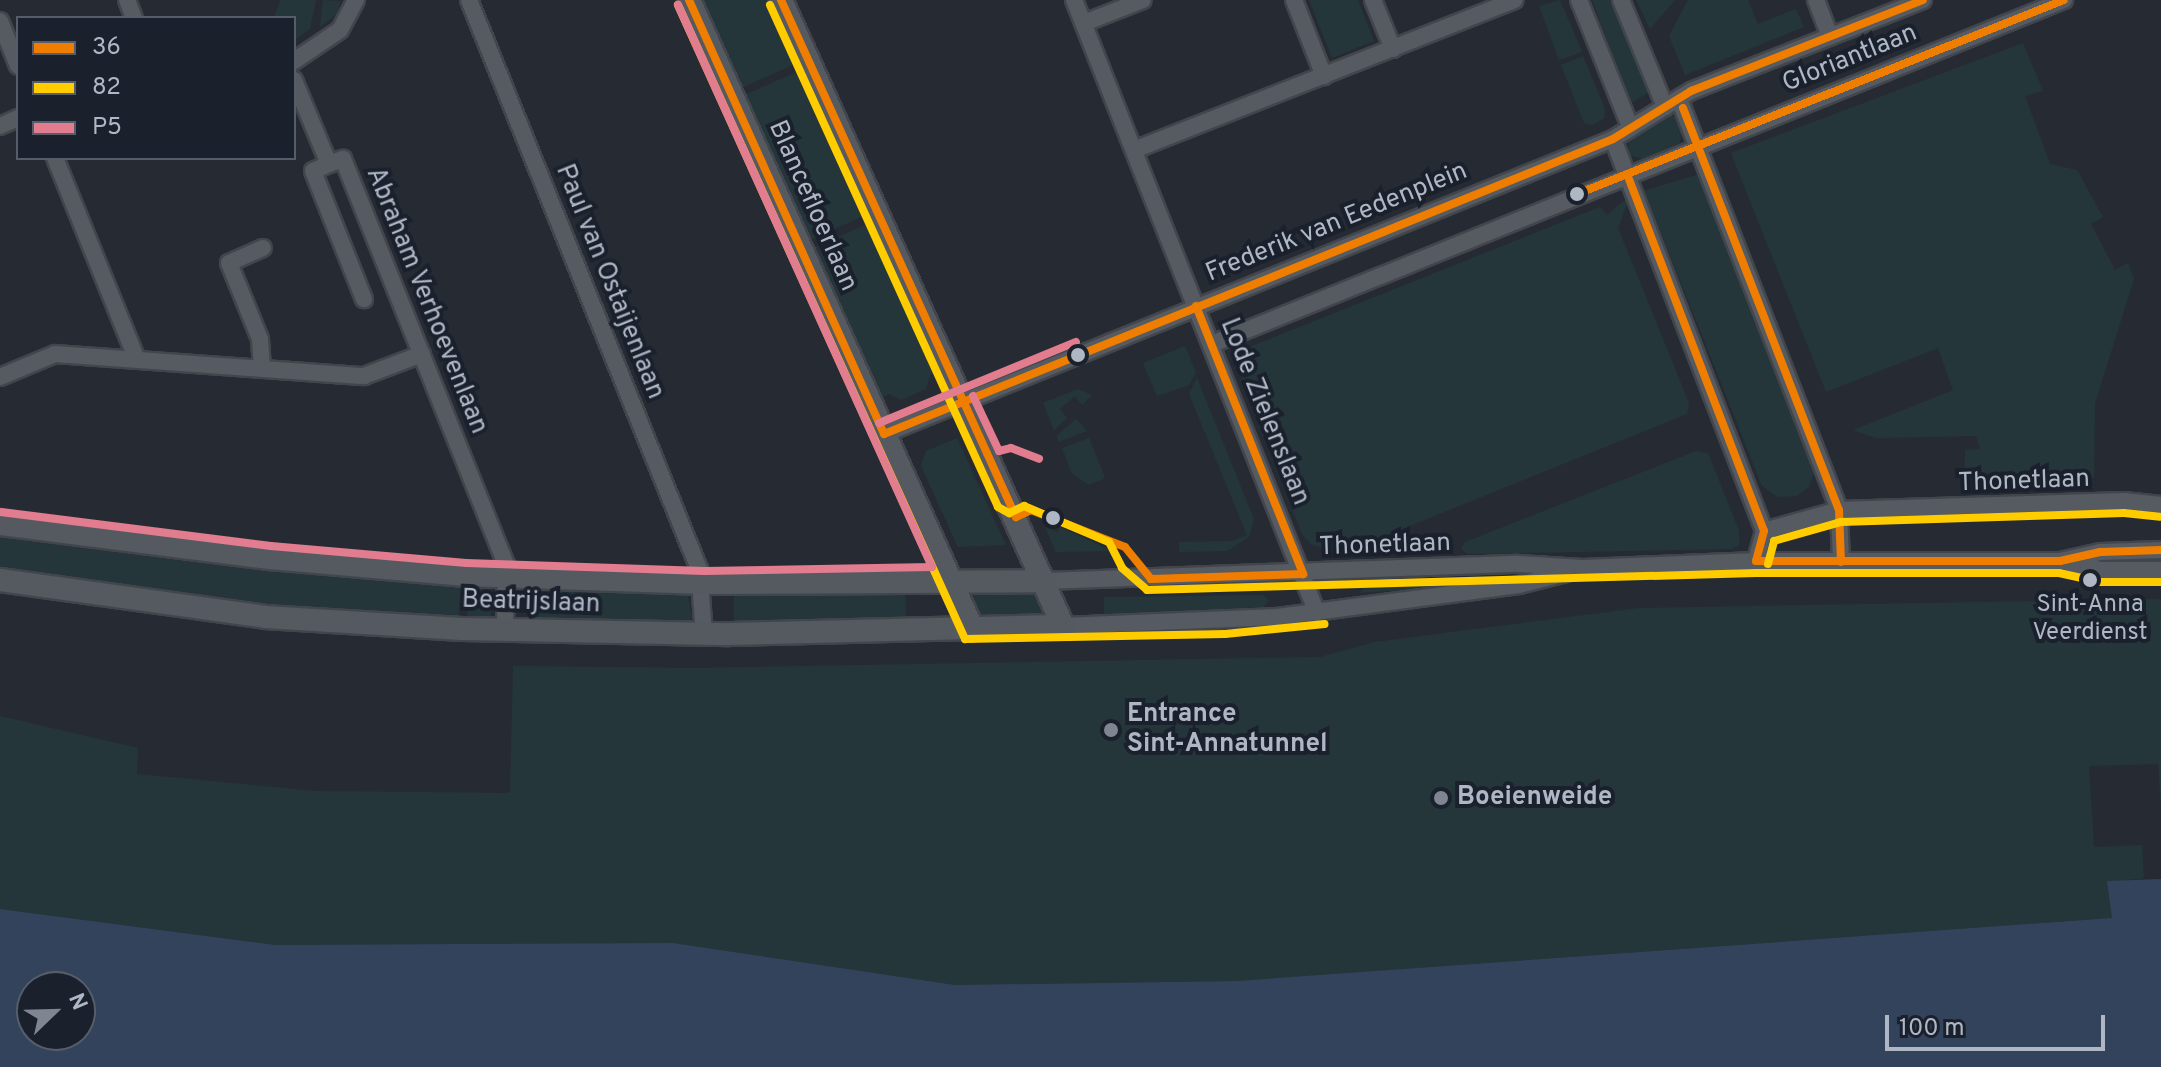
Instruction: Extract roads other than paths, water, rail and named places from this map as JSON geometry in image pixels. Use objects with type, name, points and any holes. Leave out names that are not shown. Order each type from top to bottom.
[{"type":"street","points":[[296,60],[334,36],[351,16],[356,0]]},
{"type":"street","name":"Paul van Ostaijenlaan","points":[[469,0],[704,583]]},
{"type":"street","name":"Blancefloerlaan","points":[[689,0],[973,630]]},
{"type":"street","points":[[781,0],[1063,626]]},
{"type":"street","name":"Lode Zielenslaan","points":[[1074,0],[1317,613]]},
{"type":"street","points":[[1084,23],[1143,0]]},
{"type":"street","points":[[1294,0],[1324,76]]},
{"type":"street","points":[[1373,0],[1393,49]]},
{"type":"street","points":[[1134,150],[1515,0]]},
{"type":"street","points":[[1579,0],[1630,126]]},
{"type":"street","points":[[1621,0],[1672,103],[1698,145],[1839,510],[1841,562]]},
{"type":"street","name":"Gloriantlaan","points":[[1816,0],[1830,36]]},
{"type":"street","name":"Gloriantlaan","points":[[1698,145],[2064,0]]},
{"type":"street","name":"Gloriantlaan","points":[[1672,103],[1916,1]]},
{"type":"street","points":[[0,21],[16,61]]},
{"type":"street","name":"Abraham Verhoevenlaan","points":[[296,85],[329,164]]},
{"type":"street","name":"Frederik van Eedenplein","points":[[962,401],[1613,139],[1672,103]]},
{"type":"street","points":[[1613,139],[1764,531],[1756,561]]},
{"type":"street","points":[[1212,344],[1698,145]]},
{"type":"street","name":"Abraham Verhoevenlaan","points":[[364,299],[313,171],[343,159],[470,474]]},
{"type":"street","points":[[56,160],[136,357]]},
{"type":"street","points":[[262,368],[260,339],[229,263],[263,248]]},
{"type":"street","points":[[0,377],[55,354],[136,357],[364,376],[422,354]]},
{"type":"street","points":[[884,434],[962,401]]},
{"type":"street","name":"Beatrijslaan","points":[[470,474],[506,564],[506,576]]},
{"type":"street","name":"Thonetlaan","points":[[1764,531],[1839,510],[2124,501],[2161,505]]},
{"type":"street","name":"Beatrijslaan","points":[[0,524],[270,558],[506,576],[704,583],[950,579],[1045,581]]},
{"type":"street","name":"Thonetlaan","points":[[1045,581],[1518,564],[1583,568],[1756,561],[2060,561],[2100,552],[2161,550]]},
{"type":"street","name":"Thonetlaan","points":[[2060,561],[2101,570],[2161,570]]},
{"type":"street","name":"Thonetlaan","points":[[1063,626],[1225,622],[1317,613],[1519,585],[1583,568]]},
{"type":"street","points":[[505,631],[506,576]]},
{"type":"street","name":"Beatrijslaan","points":[[0,580],[265,617],[505,631],[704,634],[1063,626]]},
{"type":"street","points":[[704,583],[704,634]]},
{"type":"water","points":[[2161,879],[2161,1067],[0,1067],[0,909],[276,945],[673,943],[955,985],[1237,981],[2112,918],[2107,881]]},
{"type":"place","name":"Sint-Anna Veerdienst","points":[[2090,580]]},
{"type":"place","name":"Entrance Sint-Annatunnel","points":[[1111,730]]},
{"type":"place","name":"Boeienweide","points":[[1441,798]]}]
